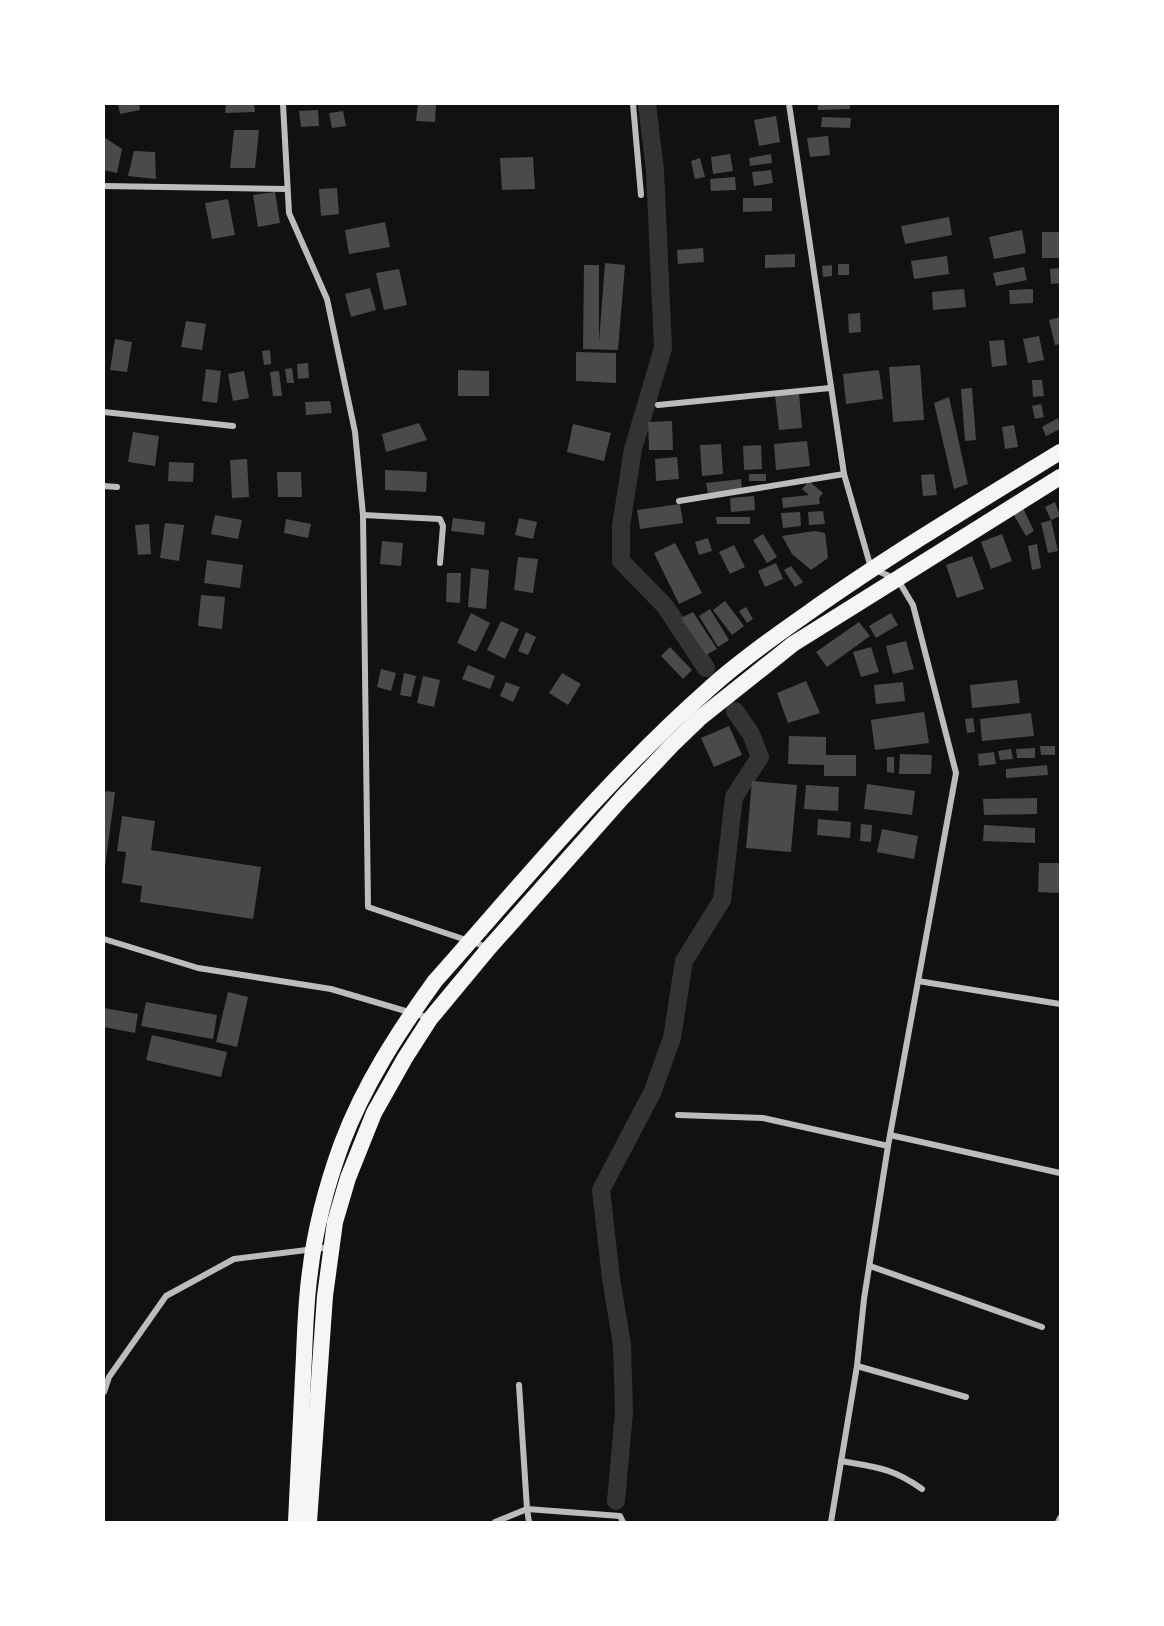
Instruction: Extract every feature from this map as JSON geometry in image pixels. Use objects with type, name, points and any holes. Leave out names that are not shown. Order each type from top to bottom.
[{"type":"highway","points":[[296,1522],[307,1298],[313,1248],[342,1143],[370,1083],[411,1013],[435,981],[601,795],[660,733],[712,685],[871,568],[1060,452]]},
{"type":"highway","points":[[309,1522],[320,1355],[335,1222],[348,1178],[366,1131],[387,1089],[430,1019],[489,948],[622,798],[700,718],[793,645],[1060,477]]},
{"type":"street","points":[[283,104],[289,213],[327,299],[355,432],[363,515],[368,908],[489,948]]},
{"type":"street","points":[[633,104],[641,195]]},
{"type":"street","points":[[789,104],[844,474],[871,568],[898,580],[913,605],[956,773],[888,1146],[864,1299],[857,1366],[831,1522]]},
{"type":"street","points":[[104,186],[287,189]]},
{"type":"street","points":[[658,405],[830,388]]},
{"type":"street","points":[[104,412],[233,426]]},
{"type":"street","points":[[679,501],[844,474]]},
{"type":"street","points":[[104,486],[117,487]]},
{"type":"street","points":[[363,515],[440,519],[443,526],[440,563]]},
{"type":"street","points":[[104,939],[198,968],[332,989],[430,1019]]},
{"type":"street","points":[[918,981],[1060,1004]]},
{"type":"street","points":[[678,1115],[763,1118],[888,1146]]},
{"type":"street","points":[[890,1136],[1060,1173]]},
{"type":"street","points":[[104,1392],[109,1377],[166,1296],[234,1259],[331,1247]]},
{"type":"street","points":[[870,1266],[1042,1327]]},
{"type":"street","points":[[857,1366],[966,1397]]},
{"type":"street","points":[[519,1385],[529,1522]]},
{"type":"street","points":[[842,1461],[889,1469],[908,1478],[922,1489]]},
{"type":"street","points":[[495,1522],[527,1509],[620,1516],[623,1522]]},
{"type":"street","points":[[1058,1522],[1060,1518]]},
{"type":"building","points":[[118,104],[139,104],[140,110],[120,114]]},
{"type":"building","points":[[226,104],[254,104],[255,112],[225,113]]},
{"type":"building","points":[[418,104],[436,104],[435,122],[416,121]]},
{"type":"building","points":[[818,104],[850,104],[850,109],[818,110]]},
{"type":"building","points":[[318,110],[319,126],[301,127],[299,111]]},
{"type":"building","points":[[343,111],[346,126],[332,128],[329,113]]},
{"type":"building","points":[[776,116],[780,142],[759,146],[754,120]]},
{"type":"building","points":[[822,117],[851,118],[850,128],[821,127]]},
{"type":"building","points":[[234,130],[259,130],[255,168],[230,168]]},
{"type":"building","points":[[828,136],[830,155],[810,157],[807,138]]},
{"type":"building","points":[[104,137],[122,149],[117,173],[104,170]]},
{"type":"building","points":[[134,151],[155,152],[156,179],[128,176]]},
{"type":"building","points":[[730,154],[733,171],[713,174],[711,157]]},
{"type":"building","points":[[771,154],[772,163],[750,166],[749,158]]},
{"type":"building","points":[[533,157],[535,189],[502,190],[500,158]]},
{"type":"building","points":[[700,158],[705,177],[695,179],[691,161]]},
{"type":"building","points":[[771,170],[773,183],[754,186],[752,172]]},
{"type":"building","points":[[735,177],[736,190],[711,191],[710,179]]},
{"type":"building","points":[[337,188],[339,214],[321,216],[319,189]]},
{"type":"building","points":[[275,192],[280,223],[258,227],[253,195]]},
{"type":"building","points":[[743,198],[772,198],[772,211],[743,212]]},
{"type":"building","points":[[228,199],[235,235],[212,239],[205,203]]},
{"type":"building","points":[[949,217],[952,235],[905,244],[901,226]]},
{"type":"building","points":[[385,222],[390,247],[349,254],[345,230]]},
{"type":"building","points":[[1022,230],[1026,253],[994,259],[989,237]]},
{"type":"building","points":[[1042,232],[1060,232],[1060,258],[1042,258]]},
{"type":"building","points":[[703,248],[704,262],[678,264],[677,250]]},
{"type":"building","points":[[795,254],[795,267],[765,268],[765,255]]},
{"type":"building","points":[[947,256],[949,274],[914,279],[911,261]]},
{"type":"building","points":[[605,263],[625,265],[618,350],[583,349],[584,265],[599,265],[599,342]]},
{"type":"building","points":[[838,264],[849,264],[849,275],[838,275]]},
{"type":"building","points":[[832,265],[832,276],[823,277],[822,266]]},
{"type":"building","points":[[1024,267],[1027,280],[996,286],[993,273]]},
{"type":"building","points":[[1060,268],[1060,283],[1051,284],[1050,269]]},
{"type":"building","points":[[399,269],[407,305],[384,310],[376,273]]},
{"type":"building","points":[[370,288],[376,310],[351,317],[345,294]]},
{"type":"building","points":[[964,289],[966,307],[933,310],[932,292]]},
{"type":"building","points":[[1033,289],[1033,303],[1010,304],[1009,290]]},
{"type":"building","points":[[860,313],[861,332],[849,333],[848,314]]},
{"type":"building","points":[[1060,317],[1060,344],[1055,345],[1049,320]]},
{"type":"building","points":[[186,321],[206,324],[202,350],[181,347]]},
{"type":"building","points":[[1039,336],[1044,360],[1028,363],[1023,339]]},
{"type":"building","points":[[115,339],[132,342],[127,372],[110,370]]},
{"type":"building","points":[[1004,340],[1007,365],[992,367],[989,341]]},
{"type":"building","points":[[270,350],[271,364],[264,365],[262,351]]},
{"type":"building","points":[[576,352],[616,353],[616,383],[576,381]]},
{"type":"building","points":[[308,363],[309,378],[298,379],[297,364]]},
{"type":"building","points":[[920,365],[924,420],[893,422],[889,367]]},
{"type":"building","points":[[292,368],[294,383],[287,383],[285,369]]},
{"type":"building","points":[[206,369],[221,371],[217,403],[202,401]]},
{"type":"building","points":[[458,370],[489,371],[489,396],[458,396]]},
{"type":"building","points":[[879,370],[883,399],[846,404],[843,374]]},
{"type":"building","points":[[244,371],[249,398],[233,401],[228,374]]},
{"type":"building","points":[[279,371],[282,396],[273,396],[270,372]]},
{"type":"building","points":[[1032,380],[1042,380],[1044,396],[1033,397]]},
{"type":"building","points":[[972,388],[976,440],[965,441],[961,389]]},
{"type":"building","points":[[799,393],[802,428],[779,430],[775,395]]},
{"type":"building","points":[[949,397],[968,484],[954,489],[934,403]]},
{"type":"building","points":[[330,401],[332,413],[306,415],[305,402]]},
{"type":"building","points":[[1041,404],[1044,417],[1035,419],[1032,406]]},
{"type":"building","points":[[1058,418],[1060,429],[1046,436],[1042,427]]},
{"type":"building","points":[[672,421],[673,450],[649,450],[648,422]]},
{"type":"building","points":[[419,423],[427,440],[386,452],[382,434]]},
{"type":"building","points":[[573,424],[611,433],[604,461],[567,452]]},
{"type":"building","points":[[1014,425],[1018,447],[1005,449],[1002,427]]},
{"type":"building","points":[[133,432],[159,436],[155,466],[128,462]]},
{"type":"building","points":[[807,441],[810,466],[776,470],[774,444]]},
{"type":"building","points":[[721,444],[723,474],[702,476],[700,445]]},
{"type":"building","points":[[761,445],[762,469],[744,470],[743,446]]},
{"type":"building","points":[[677,457],[679,479],[656,481],[655,459]]},
{"type":"building","points":[[247,459],[249,497],[232,498],[230,460]]},
{"type":"building","points":[[169,462],[194,463],[193,482],[168,481]]},
{"type":"building","points":[[385,470],[427,472],[426,492],[385,490]]},
{"type":"building","points":[[277,472],[301,472],[302,497],[278,497]]},
{"type":"building","points":[[749,474],[766,474],[766,481],[749,481]]},
{"type":"building","points":[[934,474],[937,495],[923,496],[921,475]]},
{"type":"building","points":[[741,479],[742,489],[708,493],[706,483]]},
{"type":"building","points":[[809,481],[823,493],[819,498],[820,504],[783,508],[782,498],[809,495],[802,489]]},
{"type":"building","points":[[754,496],[755,510],[731,512],[730,498]]},
{"type":"building","points":[[1055,502],[1060,516],[1051,520],[1045,507]]},
{"type":"building","points":[[680,504],[683,523],[640,529],[637,510]]},
{"type":"building","points":[[1022,506],[1034,531],[1026,536],[1012,512]]},
{"type":"building","points":[[823,511],[825,524],[809,525],[808,512]]},
{"type":"building","points":[[800,512],[801,526],[783,528],[781,513]]},
{"type":"building","points":[[215,515],[242,520],[238,539],[211,534]]},
{"type":"building","points":[[716,517],[750,517],[750,524],[717,524]]},
{"type":"building","points":[[453,518],[485,522],[484,535],[451,531]]},
{"type":"building","points":[[519,518],[537,522],[533,539],[515,535]]},
{"type":"building","points":[[286,519],[311,524],[308,538],[284,533]]},
{"type":"building","points":[[1051,520],[1058,551],[1048,553],[1041,523]]},
{"type":"building","points":[[165,523],[184,525],[179,561],[160,558]]},
{"type":"building","points":[[149,524],[151,554],[138,555],[135,525]]},
{"type":"building","points":[[814,531],[825,533],[828,558],[811,570],[792,554],[782,536]]},
{"type":"building","points":[[763,534],[777,557],[767,563],[753,540]]},
{"type":"building","points":[[1002,534],[1012,561],[991,569],[981,542]]},
{"type":"building","points":[[708,538],[712,551],[699,555],[695,542]]},
{"type":"building","points":[[382,541],[403,543],[401,566],[380,564]]},
{"type":"building","points":[[675,543],[702,593],[679,604],[654,553]]},
{"type":"building","points":[[1037,544],[1041,568],[1032,570],[1028,546]]},
{"type":"building","points":[[734,545],[745,567],[730,574],[719,552]]},
{"type":"building","points":[[972,556],[984,589],[957,598],[946,565]]},
{"type":"building","points":[[518,557],[538,559],[533,593],[514,590]]},
{"type":"building","points":[[207,560],[243,565],[240,588],[204,583]]},
{"type":"building","points":[[776,563],[783,579],[765,587],[758,571]]},
{"type":"building","points":[[791,566],[803,582],[795,587],[784,570]]},
{"type":"building","points":[[471,568],[489,570],[486,609],[468,607]]},
{"type":"building","points":[[447,573],[461,573],[460,603],[446,602]]},
{"type":"building","points":[[201,595],[225,597],[222,629],[198,626]]},
{"type":"building","points":[[725,601],[744,626],[732,635],[713,610]]},
{"type":"building","points":[[746,607],[753,619],[747,623],[739,611]]},
{"type":"building","points":[[710,609],[729,640],[718,647],[699,616]]},
{"type":"building","points":[[693,612],[717,649],[706,655],[681,618]]},
{"type":"building","points":[[471,613],[490,623],[476,652],[457,643]]},
{"type":"building","points":[[891,613],[898,625],[876,638],[869,626]]},
{"type":"building","points":[[501,621],[519,629],[505,659],[487,650]]},
{"type":"building","points":[[859,622],[870,636],[827,667],[816,652]]},
{"type":"building","points":[[526,632],[536,637],[528,655],[518,651]]},
{"type":"building","points":[[906,641],[914,669],[893,674],[886,646]]},
{"type":"building","points":[[670,647],[692,670],[683,679],[661,656]]},
{"type":"building","points":[[871,647],[879,672],[861,677],[853,652]]},
{"type":"building","points":[[468,665],[495,676],[490,689],[462,679]]},
{"type":"building","points":[[381,669],[396,673],[391,691],[377,687]]},
{"type":"building","points":[[404,673],[416,676],[411,697],[400,695]]},
{"type":"building","points":[[562,673],[581,684],[568,705],[549,693]]},
{"type":"building","points":[[423,676],[440,680],[434,707],[417,703]]},
{"type":"building","points":[[1017,680],[1020,703],[972,708],[970,685]]},
{"type":"building","points":[[806,681],[820,713],[788,723],[777,693]]},
{"type":"building","points":[[506,682],[520,687],[513,702],[500,696]]},
{"type":"building","points":[[903,682],[905,701],[876,704],[874,685]]},
{"type":"building","points":[[924,712],[929,743],[875,750],[871,720]]},
{"type":"building","points":[[1031,713],[1034,736],[982,741],[980,719]]},
{"type":"building","points":[[973,718],[975,732],[967,733],[965,719]]},
{"type":"building","points":[[729,726],[742,755],[714,767],[701,738]]},
{"type":"building","points":[[789,736],[826,737],[826,755],[856,755],[856,776],[824,776],[824,765],[788,764]]},
{"type":"building","points":[[1040,746],[1055,746],[1055,755],[1041,755]]},
{"type":"building","points":[[1035,748],[1035,758],[1017,758],[1016,749]]},
{"type":"building","points":[[1011,749],[1013,759],[1000,760],[998,751]]},
{"type":"building","points":[[994,752],[996,764],[979,766],[978,754]]},
{"type":"building","points":[[900,754],[932,755],[931,774],[899,774]]},
{"type":"building","points":[[887,757],[894,757],[894,773],[887,772]]},
{"type":"building","points":[[1047,765],[1048,775],[1006,778],[1006,769]]},
{"type":"building","points":[[752,781],[797,785],[791,852],[746,848]]},
{"type":"building","points":[[867,784],[915,791],[912,815],[864,809]]},
{"type":"building","points":[[806,785],[839,787],[838,811],[804,809]]},
{"type":"building","points":[[104,791],[115,792],[105,867],[104,867]]},
{"type":"building","points":[[1037,798],[1037,814],[984,815],[983,799]]},
{"type":"building","points":[[122,816],[155,821],[151,850],[261,867],[253,919],[140,902],[142,886],[122,883],[126,852],[117,851]]},
{"type":"building","points":[[818,819],[851,822],[850,838],[817,835]]},
{"type":"building","points":[[861,824],[872,825],[871,842],[860,841]]},
{"type":"building","points":[[984,825],[1035,828],[1035,843],[983,841]]},
{"type":"building","points":[[882,829],[918,836],[914,859],[877,852]]},
{"type":"building","points":[[1039,863],[1060,863],[1060,893],[1038,892]]},
{"type":"building","points":[[228,992],[248,997],[237,1047],[216,1042]]},
{"type":"building","points":[[146,1002],[217,1015],[213,1039],[141,1026]]},
{"type":"building","points":[[104,1008],[138,1014],[135,1033],[104,1027]]},
{"type":"building","points":[[152,1035],[227,1052],[221,1077],[146,1060]]},
{"type":"waterway","points":[[647,104],[655,170],[663,348],[633,449],[621,526],[621,561],[665,606],[706,668]]},
{"type":"waterway","points":[[616,1501],[624,1412],[622,1345],[611,1278],[601,1190],[652,1093],[672,1038],[684,961],[722,900],[734,797],[760,757],[751,734],[735,711]]}]
